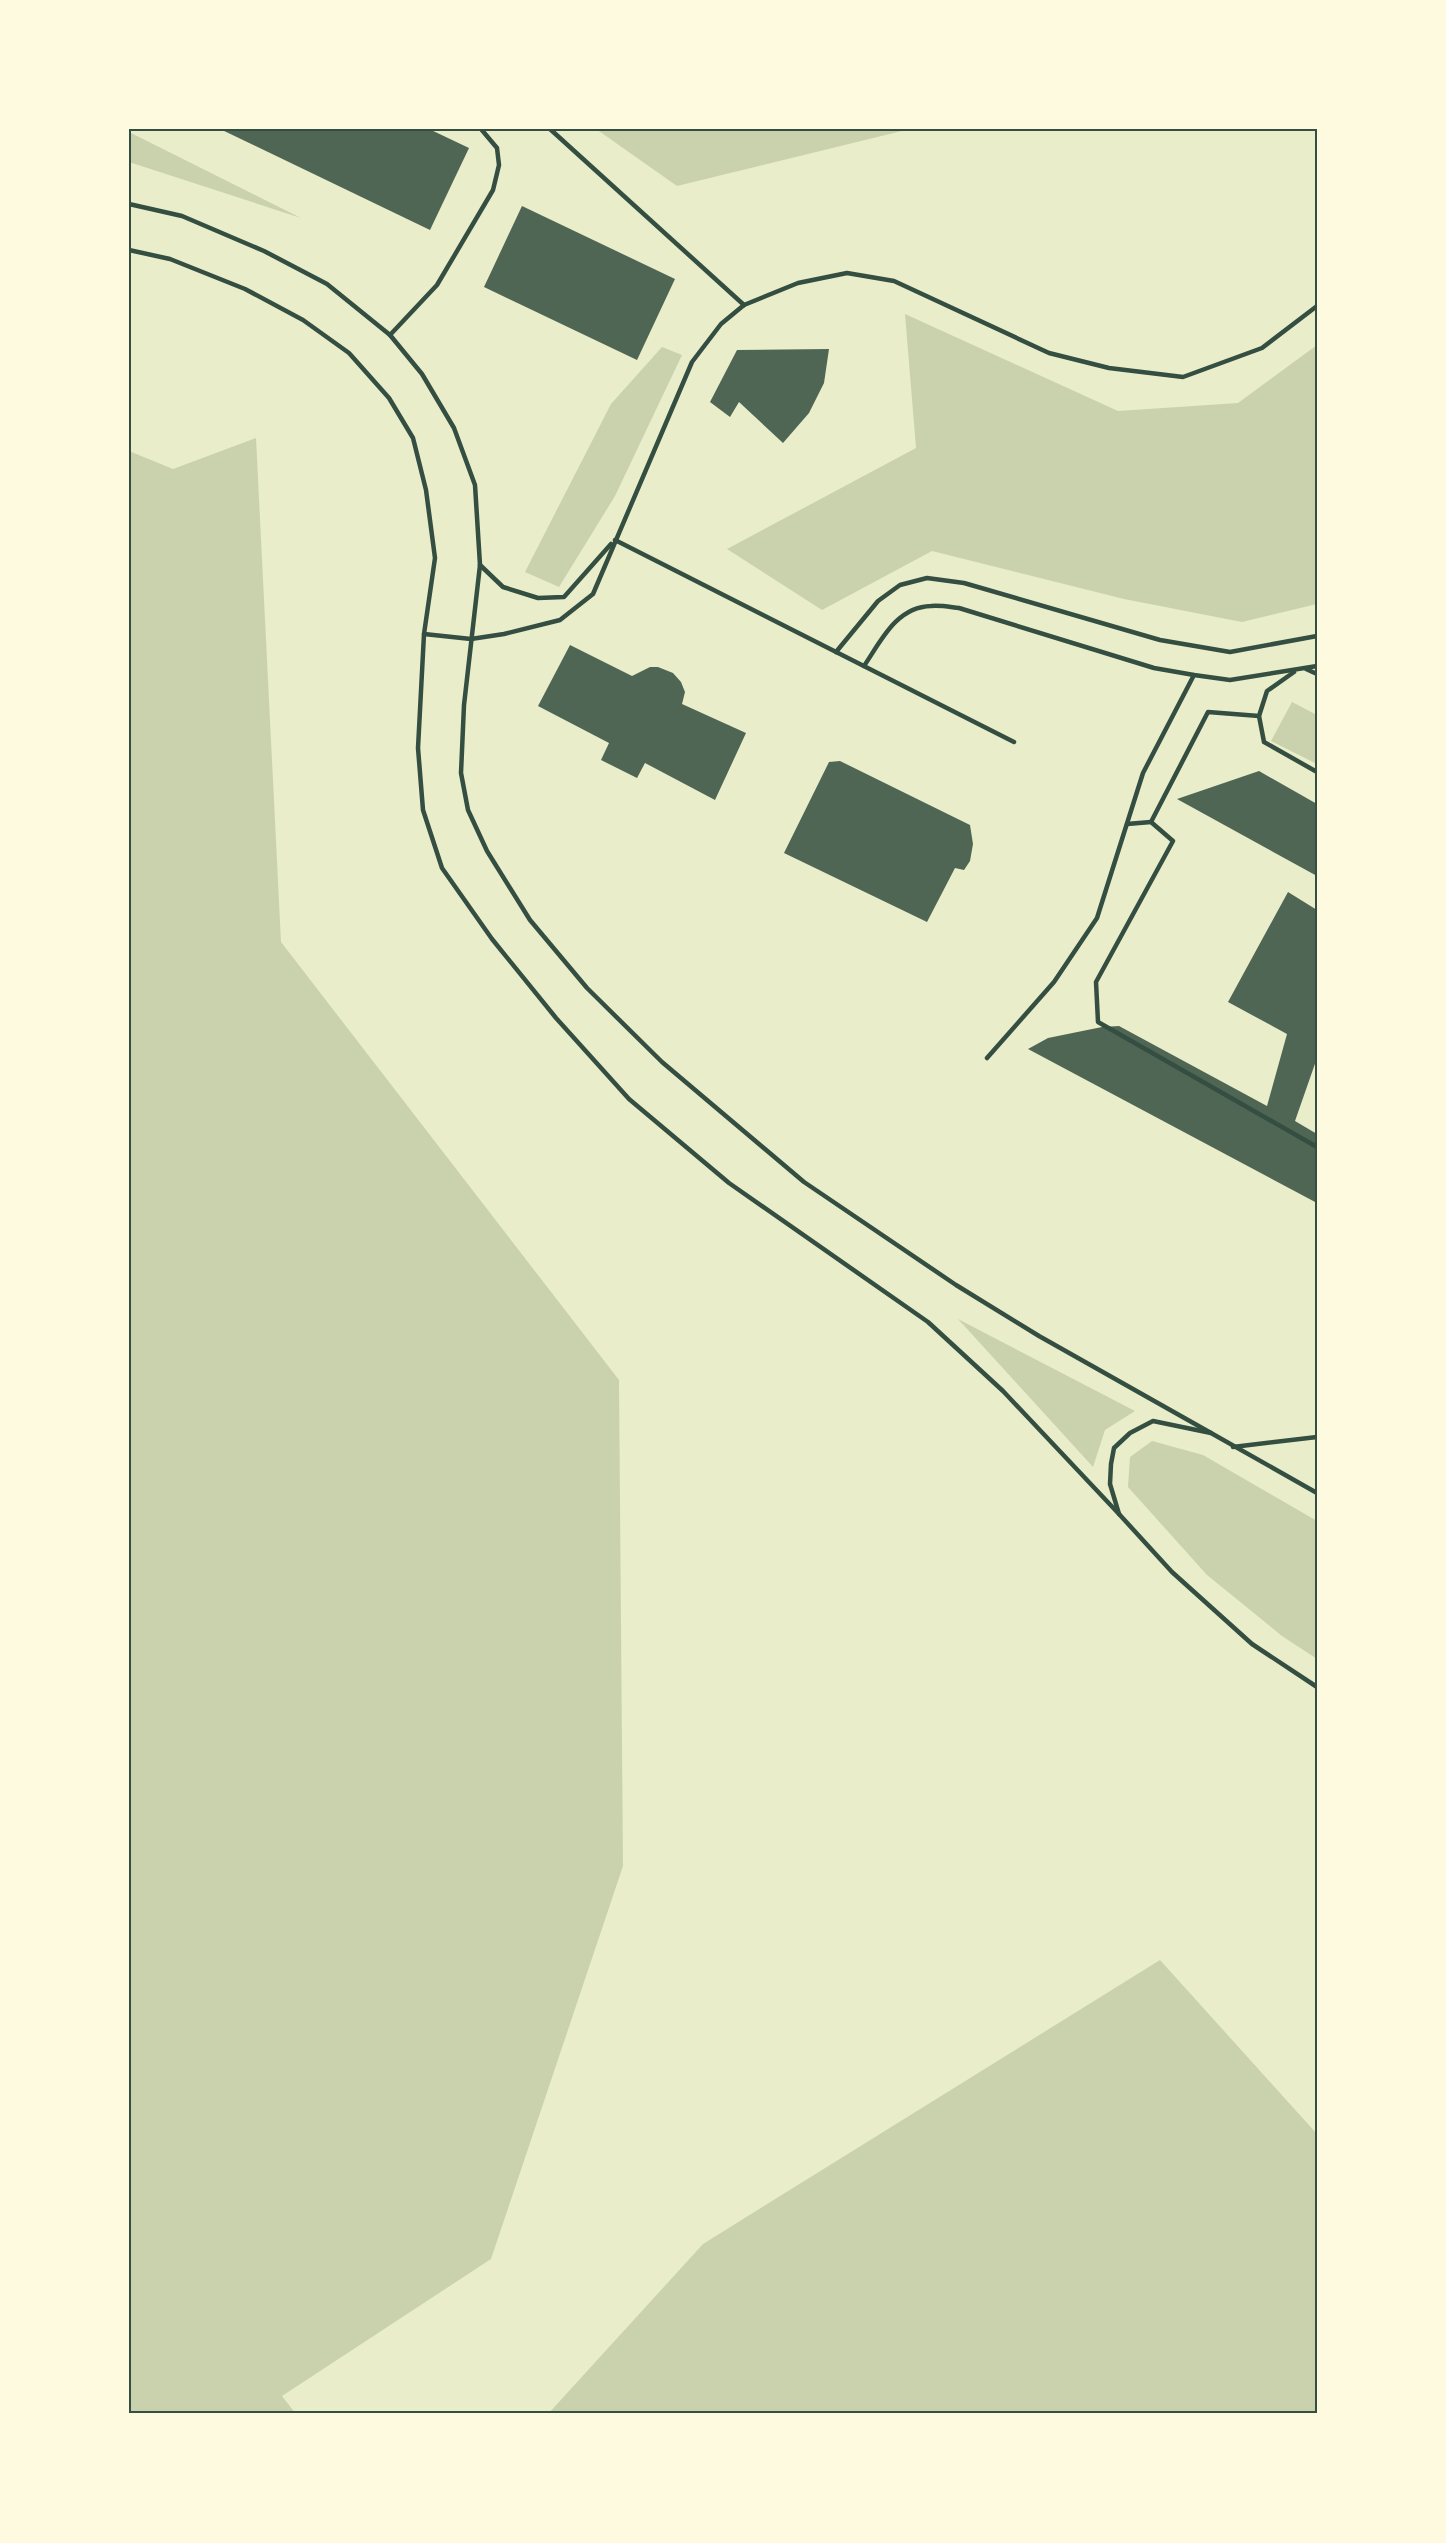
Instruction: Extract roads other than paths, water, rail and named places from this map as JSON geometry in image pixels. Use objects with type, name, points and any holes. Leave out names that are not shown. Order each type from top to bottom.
[{"type":"lane","points":[[390,335],[437,285],[493,190],[499,165],[497,148],[481,129]]},
{"type":"lane","points":[[550,129],[744,305]]},
{"type":"lane","points":[[129,204],[182,216],[264,251],[327,284],[390,335],[422,374],[454,428],[476,485],[480,565],[464,705],[461,773],[468,810],[487,851],[530,920],[587,988],[662,1062],[804,1182],[956,1285],[1039,1336],[1317,1493]]},
{"type":"lane","points":[[129,250],[170,259],[244,289],[303,320],[349,353],[389,399],[413,438],[426,490],[435,558],[424,634],[418,748],[423,810],[442,868],[492,939],[556,1018],[629,1099],[729,1183],[928,1322],[1003,1391],[1172,1572],[1252,1644],[1317,1688]]},
{"type":"lane","points":[[424,634],[471,639],[504,634],[560,620],[593,594],[692,362],[721,324],[744,305],[798,283],[847,273],[894,281],[1050,353],[1109,368],[1183,377],[1262,348],[1317,306]]},
{"type":"lane","points":[[480,565],[503,587],[538,598],[564,597],[615,540]]},
{"type":"lane","points":[[615,540],[1014,742]]},
{"type":"lane","points":[[836,652],[878,600],[900,585],[927,578],[964,583],[1160,640],[1230,652],[1317,636]]},
{"type":"lane","points":[[864,666],[893,621],[929,606],[959,608],[1154,668],[1194,675],[1230,680],[1317,666]]},
{"type":"lane","points":[[1306,669],[1317,674]]},
{"type":"lane","points":[[1296,670],[1267,691],[1259,716],[1264,742],[1317,772]]},
{"type":"lane","points":[[987,1058],[1054,981],[1097,918],[1143,773],[1194,675]]},
{"type":"lane","points":[[1151,822],[1208,712],[1259,716]]},
{"type":"lane","points":[[1127,824],[1151,822],[1173,841],[1095,982],[1098,1022],[1317,1147]]},
{"type":"lane","points":[[1119,1514],[1110,1485],[1111,1464],[1114,1448],[1130,1433],[1153,1421],[1211,1434]]},
{"type":"lane","points":[[1233,1447],[1317,1437]]}]
